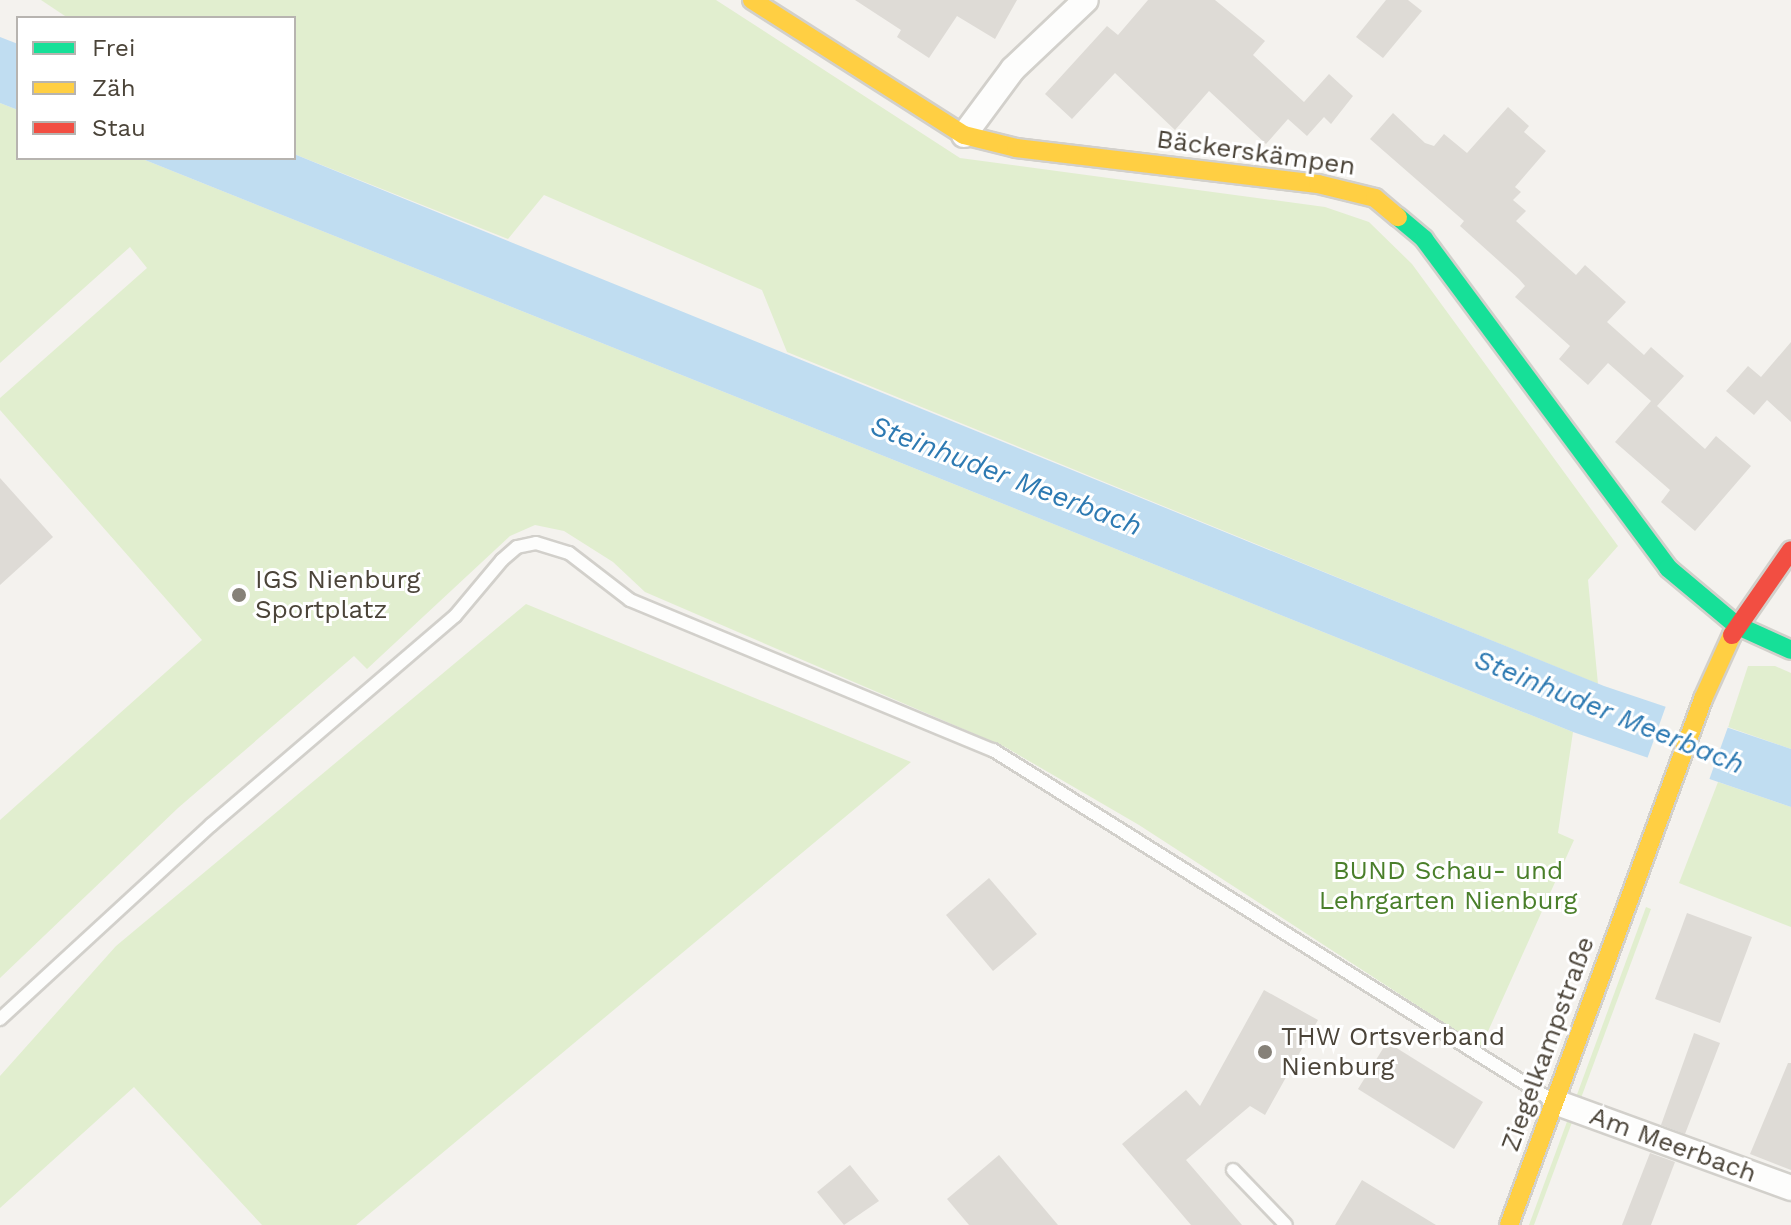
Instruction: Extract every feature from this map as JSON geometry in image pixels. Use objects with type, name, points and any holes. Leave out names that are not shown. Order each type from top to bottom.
[{"type":"street","name":"Bäckerskämpen","points":[[752,0],[964,135],[1016,148],[1318,184],[1375,198],[1424,239],[1668,568],[1736,625]]},
{"type":"street","points":[[964,135],[1013,69],[1086,0]]},
{"type":"street","name":"Ziegelkampstraße","points":[[1509,1225],[1703,699],[1736,625],[1791,550]]},
{"type":"street","points":[[1736,625],[1791,650]]},
{"type":"street","name":"Am Meerbach","points":[[1555,1102],[1791,1188]]},
{"type":"lane","points":[[1,1018],[211,825],[455,616],[502,560],[517,547],[536,543],[569,553],[630,600],[993,750],[1555,1102]]},
{"type":"lane","points":[[1233,1170],[1286,1225]]},
{"type":"green space","points":[[41,0],[716,0],[960,158],[1325,207],[1369,222],[1412,264],[1618,546],[1588,580],[1598,684],[787,352],[762,290],[544,195],[508,239],[296,155],[296,16],[65,16]]},
{"type":"green space","name":"BUND Schau- und Lehrgarten Nienburg","points":[[0,103],[16,109],[16,160],[145,160],[1573,732],[1558,833],[1574,840],[1481,1047],[1139,825],[1005,747],[645,592],[613,562],[564,531],[535,525],[510,536],[367,669],[354,656],[178,808],[0,978],[0,820],[202,640],[0,410],[0,398],[147,268],[130,247],[0,363]]},
{"type":"green space","points":[[526,604],[911,762],[356,1225],[262,1225],[134,1087],[0,1208],[0,1076],[116,946]]},
{"type":"green space","points":[[1748,666],[1775,666],[1791,673],[1791,749],[1728,727]]},
{"type":"green space","points":[[1718,782],[1791,807],[1791,927],[1679,883]]},
{"type":"green space","points":[[1646,907],[1651,909],[1534,1225],[1529,1225]]},
{"type":"water","points":[[0,37],[16,43],[16,109],[0,103]]},
{"type":"water","name":"Steinhuder Meerbach","points":[[296,155],[1604,686],[1791,749],[1791,807],[1573,732],[145,160],[296,160]]},
{"type":"pier","points":[[1667,703],[1729,724],[1708,783],[1646,762]]},
{"type":"building","points":[[855,0],[1017,0],[995,39],[957,16],[929,58],[897,37],[901,30]]},
{"type":"building","points":[[1148,0],[1215,0],[1265,41],[1253,55],[1304,102],[1329,74],[1353,96],[1331,124],[1324,117],[1307,136],[1288,119],[1266,144],[1209,91],[1175,130],[1115,73],[1072,119],[1045,94],[1107,26],[1118,35]]},
{"type":"building","points":[[1386,0],[1408,0],[1422,11],[1383,58],[1356,37]]},
{"type":"building","points":[[1508,107],[1529,126],[1524,132],[1546,151],[1515,187],[1521,192],[1513,200],[1526,211],[1516,221],[1576,275],[1585,265],[1626,302],[1607,322],[1644,355],[1651,347],[1684,376],[1657,406],[1705,449],[1716,436],[1751,466],[1695,531],[1661,502],[1670,490],[1615,442],[1651,401],[1608,363],[1588,385],[1559,359],[1570,346],[1515,297],[1525,286],[1519,279],[1460,226],[1464,221],[1370,139],[1393,113],[1425,143],[1434,146],[1444,134],[1467,153]]},
{"type":"building","points":[[1791,342],[1791,422],[1767,400],[1754,415],[1726,391],[1748,366],[1761,377]]},
{"type":"building","points":[[0,478],[53,537],[0,585]]},
{"type":"building","points":[[989,878],[1037,934],[993,971],[946,915]]},
{"type":"building","points":[[1687,913],[1752,937],[1720,1023],[1655,999]]},
{"type":"building","points":[[1264,990],[1318,1020],[1265,1115],[1250,1106],[1186,1160],[1242,1225],[1191,1225],[1122,1144],[1186,1090],[1200,1106]]},
{"type":"building","points":[[1694,1033],[1720,1043],[1685,1134],[1661,1125]]},
{"type":"building","points":[[1387,1042],[1483,1102],[1454,1149],[1358,1089]]},
{"type":"building","points":[[1788,1063],[1791,1063],[1791,1170],[1750,1154]]},
{"type":"building","points":[[1650,1153],[1675,1162],[1651,1225],[1622,1225]]},
{"type":"building","points":[[999,1155],[1058,1225],[969,1225],[947,1199]]},
{"type":"building","points":[[850,1165],[879,1201],[844,1225],[817,1192]]},
{"type":"building","points":[[1362,1180],[1436,1225],[1335,1225]]},
{"type":"traffic: fast","points":[[1398,217],[1424,239],[1668,568],[1736,625],[1791,650]]},
{"type":"traffic: slow","points":[[752,0],[964,135],[1016,148],[1318,184],[1375,198],[1398,217]]},
{"type":"traffic: slow","points":[[1509,1225],[1703,699],[1732,635]]},
{"type":"traffic: jam","points":[[1732,635],[1791,550]]},
{"type":"place","name":"IGS Nienburg Sportplatz","points":[[239,595]]},
{"type":"place","name":"THW Ortsverband Nienburg","points":[[1265,1052]]}]
